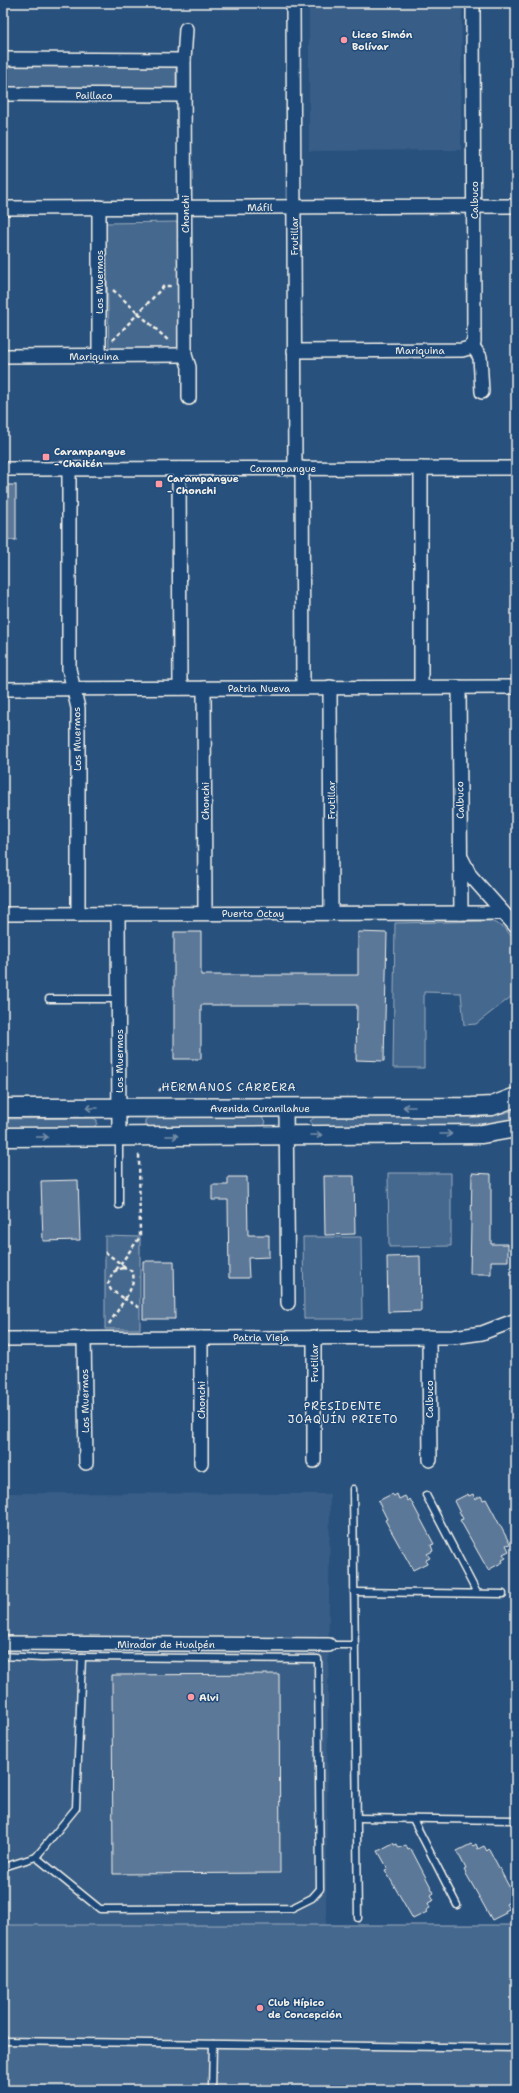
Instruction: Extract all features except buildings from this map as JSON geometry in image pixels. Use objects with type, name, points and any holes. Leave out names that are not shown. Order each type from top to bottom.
[{"type":"main road","name":"Avenida Curanilahue","points":[[3,1108],[482,1106],[500,1104],[516,1097]]},
{"type":"main road","points":[[3,1137],[482,1134],[516,1128]]},
{"type":"street","name":"Frutillar","points":[[293,3],[294,350],[303,687]]},
{"type":"street","name":"Calbuco","points":[[472,345],[475,335],[473,3]]},
{"type":"street","name":"Chonchi","points":[[186,29],[184,60],[185,355],[189,367],[189,398]]},
{"type":"street","points":[[3,59],[184,60]]},
{"type":"street","name":"Paillaco","points":[[3,94],[184,95]]},
{"type":"street","name":"Máfil","points":[[3,208],[516,206]]},
{"type":"street","name":"Los Muermos","points":[[99,207],[99,356]]},
{"type":"street","points":[[472,345],[480,357],[482,392]]},
{"type":"street","name":"Mariquina","points":[[294,350],[462,350],[472,345]]},
{"type":"street","name":"Mariquina","points":[[3,356],[185,355]]},
{"type":"street","points":[[421,468],[421,687]]},
{"type":"street","name":"Carampangue","points":[[3,469],[516,468]]},
{"type":"street","name":"Los Muermos","points":[[69,469],[69,669],[78,708],[78,914]]},
{"type":"street","points":[[180,469],[180,688]]},
{"type":"street","name":"Frutillar","points":[[330,687],[331,913]]},
{"type":"street","name":"Calbuco","points":[[459,687],[461,913]]},
{"type":"street","name":"Patria Nueva","points":[[3,689],[516,687]]},
{"type":"street","name":"Chonchi","points":[[204,688],[205,914]]},
{"type":"street","points":[[460,851],[467,870],[516,927]]},
{"type":"street","name":"Puerto Octay","points":[[3,914],[503,913]]},
{"type":"street","name":"Los Muermos","points":[[118,914],[119,1136]]},
{"type":"street","points":[[286,1108],[288,1303]]},
{"type":"street","name":"Patria Vieja","points":[[3,1339],[453,1337],[482,1333],[516,1320]]},
{"type":"street","name":"Frutillar","points":[[314,1337],[314,1461]]},
{"type":"street","name":"Calbuco","points":[[429,1337],[430,1460]]},
{"type":"street","name":"Los Muermos","points":[[84,1338],[86,1463]]},
{"type":"street","name":"Chonchi","points":[[201,1338],[201,1463]]},
{"type":"street","name":"Mirador de Hualpén","points":[[3,1643],[329,1645]]},
{"type":"lane","points":[[50,999],[118,999]]},
{"type":"lane","points":[[119,1136],[119,1204]]},
{"type":"lane","points":[[353,1489],[358,1918]]},
{"type":"lane","points":[[426,1495],[477,1593]]},
{"type":"lane","points":[[354,1592],[504,1594]]},
{"type":"lane","points":[[329,1645],[355,1645]]},
{"type":"lane","points":[[3,1656],[42,1658],[318,1659],[320,1889],[312,1898],[292,1908],[100,1909],[36,1857]]},
{"type":"lane","points":[[3,1866],[36,1857],[76,1808],[82,1657]]},
{"type":"lane","points":[[357,1818],[512,1820]]},
{"type":"lane","points":[[412,1819],[457,1905]]},
{"type":"lane","points":[[3,2041],[516,2048]]},
{"type":"lane","points":[[212,2090],[213,2044]]},
{"type":"path","points":[[99,277],[185,355]]},
{"type":"path","points":[[99,356],[164,286],[170,286],[185,294]]},
{"type":"path","points":[[139,1136],[140,1237],[111,1275],[108,1284],[111,1290],[140,1308]]},
{"type":"path","points":[[99,1338],[125,1299],[134,1282],[133,1274],[105,1252]]},
{"type":"path","points":[[116,1270],[122,1268],[128,1269]]},
{"type":"shaded area","points":[[309,3],[462,3],[461,150],[309,151]]},
{"type":"shaded area","points":[[3,66],[176,67],[176,89],[3,90]]},
{"type":"shaded area","points":[[178,222],[180,349],[109,351],[106,223]]},
{"type":"shaded area","points":[[491,921],[505,928],[516,943],[516,993],[476,1024],[464,1025],[461,993],[424,992],[424,1068],[393,1068],[395,923]]},
{"type":"shaded area","points":[[516,1110],[516,1119],[493,1124],[314,1126],[310,1121],[315,1117],[495,1115]]},
{"type":"shaded area","points":[[260,1116],[266,1122],[264,1126],[259,1128],[150,1128],[145,1126],[145,1120],[150,1117]]},
{"type":"shaded area","points":[[93,1118],[97,1120],[97,1124],[92,1128],[3,1129],[3,1119]]},
{"type":"shaded area","points":[[388,1173],[451,1173],[451,1246],[389,1247]]},
{"type":"shaded area","points":[[105,1236],[140,1237],[140,1329],[105,1329]]},
{"type":"shaded area","points":[[303,1237],[361,1237],[362,1319],[304,1319]]},
{"type":"shaded area","points":[[3,1493],[330,1494],[326,1926],[3,1925]]},
{"type":"shaded area","name":"Club Hípico de Concepción","points":[[3,1925],[516,1925],[516,2090],[3,2090]]},
{"type":"place","name":"Liceo Simón Bolívar","points":[[344,40]]},
{"type":"place","name":"Carampangue - Chaitén","points":[[46,457]]},
{"type":"place","name":"Carampangue - Chonchi","points":[[159,484]]},
{"type":"place","name":"Alvi","points":[[191,1697]]},
{"type":"place","name":"Club Hípico de Concepción","points":[[260,2008]]},
{"type":"district","name":"HERMANOS CARRERA","points":[[229,1087]]},
{"type":"district","name":"PRESIDENTE JOAQUÍN PRIETO","points":[[343,1412]]}]
